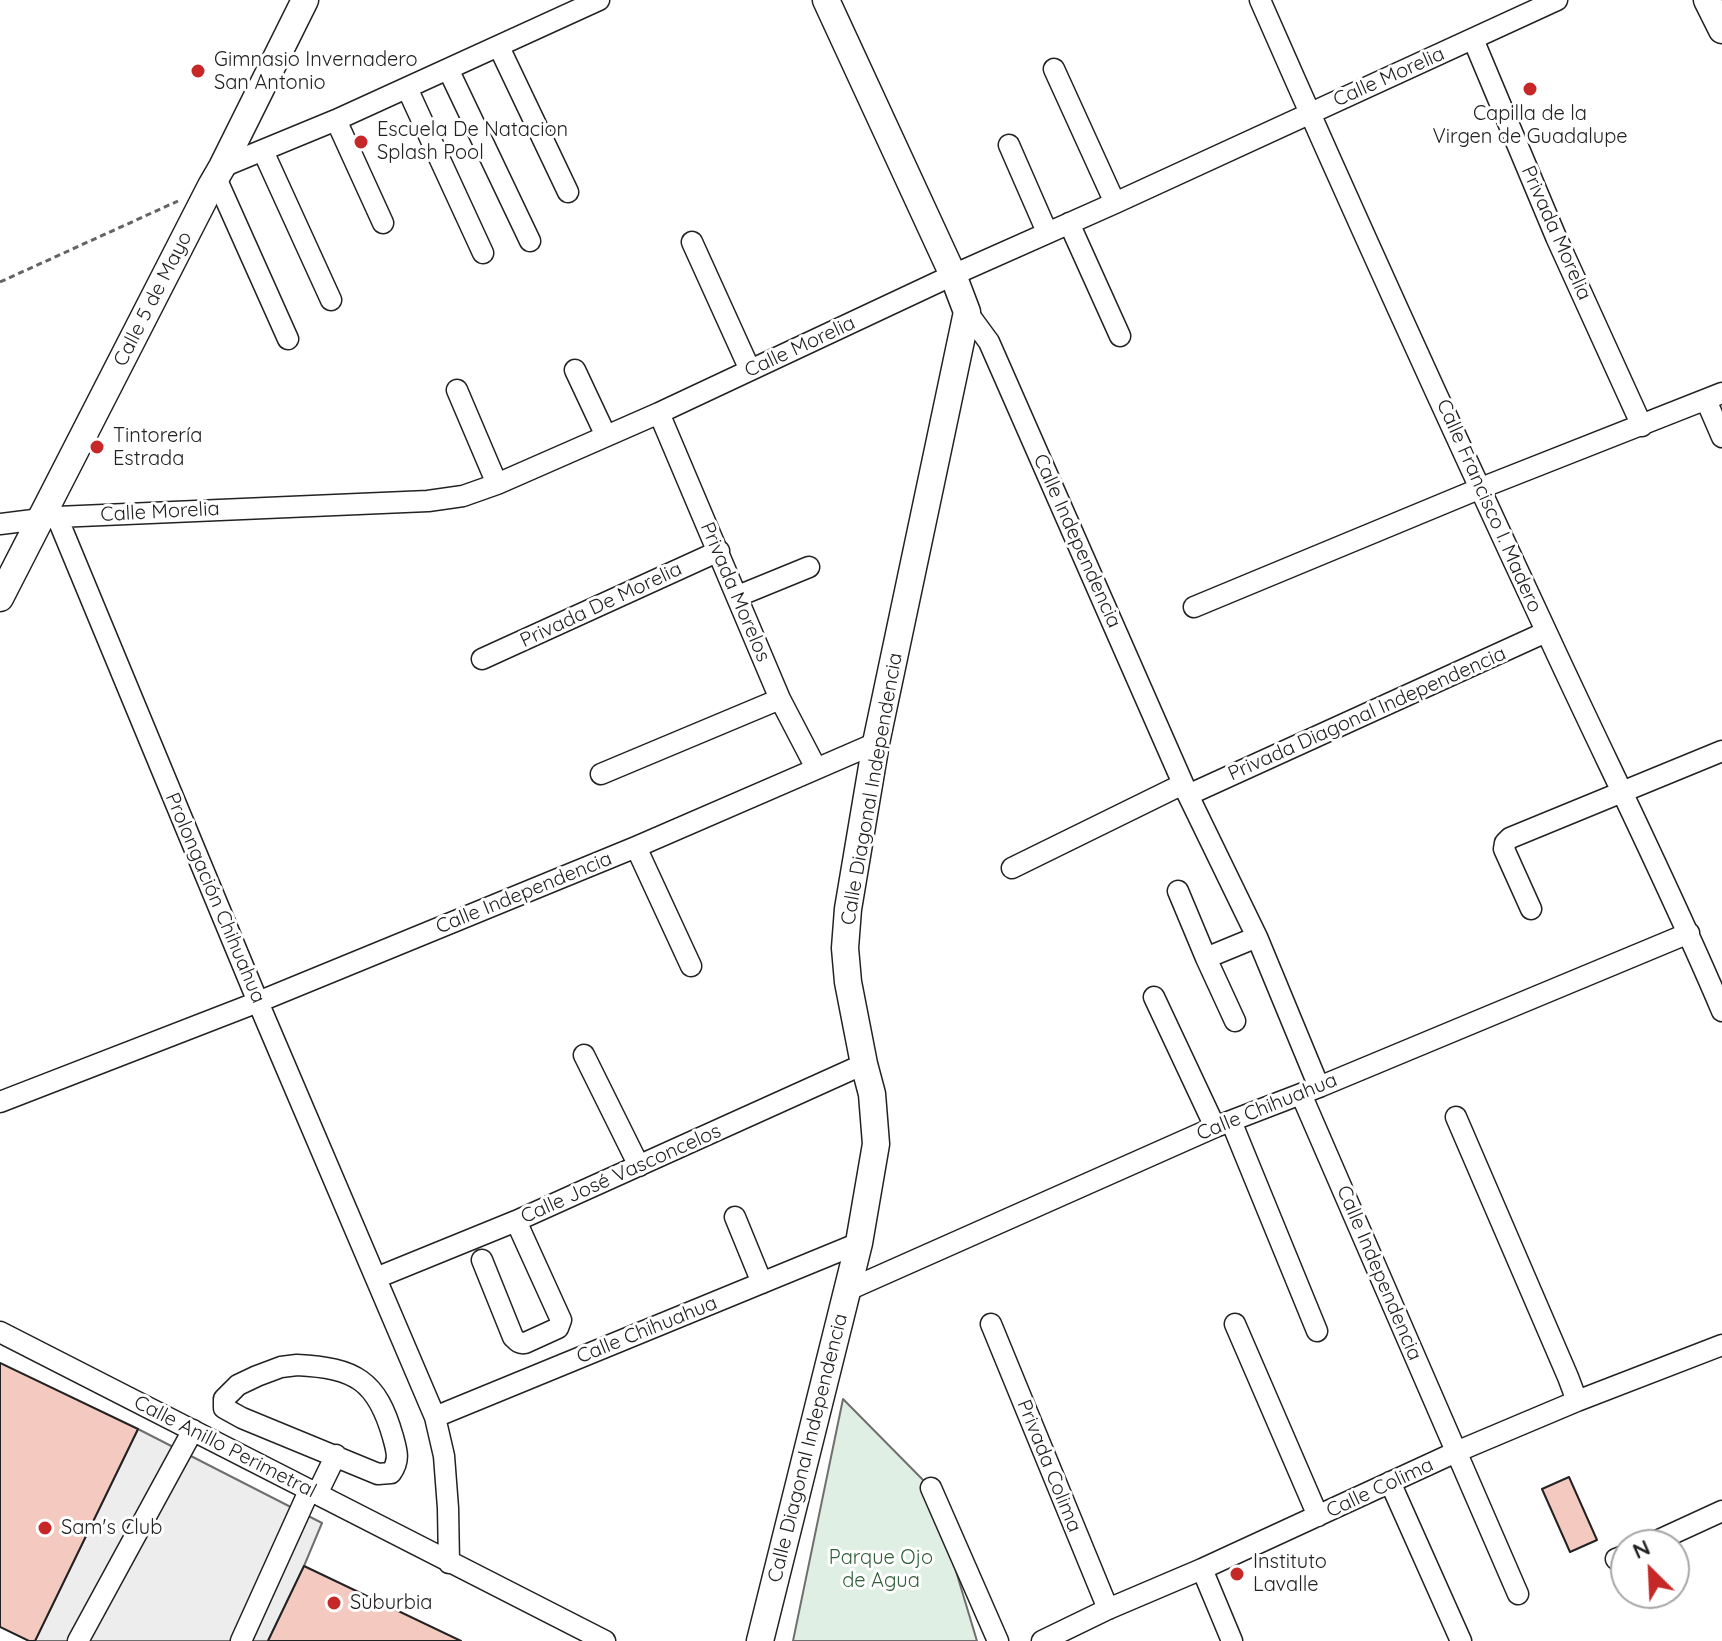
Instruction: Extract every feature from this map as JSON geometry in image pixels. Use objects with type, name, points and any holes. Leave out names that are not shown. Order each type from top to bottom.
[{"type":"main road","name":"Calle 5 de Mayo","points":[[0,598],[49,517],[305,0]]},
{"type":"main road","name":"Calle Independencia","points":[[826,0],[953,275],[967,312]]},
{"type":"main road","points":[[1707,0],[1722,30]]},
{"type":"main road","name":"Calle Diagonal Independencia","points":[[760,1641],[859,1243],[876,1144],[872,1094],[848,982],[845,948],[848,909],[876,743],[967,312]]},
{"type":"street","points":[[288,339],[216,177],[263,151],[599,0]]},
{"type":"street","name":"Calle Francisco I. Madero","points":[[1260,0],[1546,632],[1689,933],[1722,1011]]},
{"type":"street","name":"Calle Morelia","points":[[0,524],[49,517],[428,501],[463,496],[659,413],[953,275],[1557,0]]},
{"type":"street","name":"Privada Morelia","points":[[1473,39],[1556,237],[1642,426]]},
{"type":"street","points":[[499,47],[568,192]]},
{"type":"street","points":[[448,69],[530,241]]},
{"type":"street","points":[[1054,69],[1115,203]]},
{"type":"street","points":[[407,88],[483,253]]},
{"type":"street","points":[[336,120],[383,223]]},
{"type":"street","points":[[1009,145],[1047,232]]},
{"type":"street","points":[[263,151],[331,300]]},
{"type":"street","points":[[1069,223],[1120,336]]},
{"type":"street","points":[[692,242],[750,370]]},
{"type":"street","name":"Calle Independencia","points":[[967,312],[989,342],[1186,789],[1257,937],[1310,1090],[1456,1452],[1518,1594]]},
{"type":"street","points":[[575,370],[606,436]]},
{"type":"street","points":[[457,390],[497,484]]},
{"type":"street","points":[[1194,607],[1714,396],[1722,437]]},
{"type":"street","name":"Privada Morelos","points":[[659,413],[780,699],[816,768]]},
{"type":"street","name":"Prolongación Chihuahua","points":[[49,517],[376,1278]]},
{"type":"street","name":"Privada De Morelia","points":[[482,659],[719,551]]},
{"type":"street","points":[[738,596],[809,567]]},
{"type":"street","name":"Privada Diagonal Independencia","points":[[1012,868],[1546,632]]},
{"type":"street","points":[[601,774],[780,699]]},
{"type":"street","name":"Calle Independencia","points":[[0,1102],[258,1002],[636,847],[876,743]]},
{"type":"street","points":[[1531,909],[1504,849],[1510,838],[1722,751]]},
{"type":"street","points":[[636,847],[691,966]]},
{"type":"street","points":[[1178,891],[1235,1021]]},
{"type":"street","name":"Calle Chihuahua","points":[[848,1290],[1223,1124],[1689,933]]},
{"type":"street","points":[[1206,958],[1257,937]]},
{"type":"street","points":[[1154,997],[1223,1124],[1317,1331]]},
{"type":"street","points":[[584,1055],[639,1166]]},
{"type":"street","name":"Calle José Vasconcelos","points":[[376,1278],[516,1221],[864,1064]]},
{"type":"street","points":[[1456,1117],[1577,1401]]},
{"type":"street","points":[[735,1217],[762,1283]]},
{"type":"street","points":[[482,1260],[516,1340],[525,1343],[558,1328],[561,1320],[516,1221]]},
{"type":"street","name":"Calle Chihuahua","points":[[435,1417],[859,1243]]},
{"type":"street","points":[[376,1278],[435,1417],[444,1456],[449,1563]]},
{"type":"street","name":"Privada Colima","points":[[991,1324],[1108,1609]]},
{"type":"street","points":[[1235,1324],[1318,1516]]},
{"type":"street","name":"Calle Anillo Perimetral","points":[[0,1332],[605,1641]]},
{"type":"street","name":"Calle Colima","points":[[1042,1641],[1456,1452],[1722,1345]]},
{"type":"street","points":[[281,1367],[327,1367],[357,1378],[372,1389],[387,1416],[397,1450],[397,1465],[391,1473],[378,1474],[336,1455],[242,1418],[224,1408],[224,1399],[238,1385],[281,1367]]},
{"type":"street","points":[[78,1641],[193,1430]]},
{"type":"street","points":[[241,1641],[313,1492],[336,1455]]},
{"type":"street","points":[[1390,1482],[1461,1641]]},
{"type":"street","points":[[931,1488],[998,1641]]},
{"type":"street","points":[[1683,1529],[1722,1511]]},
{"type":"street","points":[[1202,1569],[1232,1641]]},
{"type":"path","points":[[0,282],[216,177]]},
{"type":"green space","name":"Parque Ojo de Agua","points":[[843,1399],[931,1488],[977,1641],[793,1641]]},
{"type":"shaded area","points":[[138,1429],[322,1523],[268,1641],[35,1641]]},
{"type":"building","name":"Sam's Club","points":[[0,1363],[138,1429],[35,1641],[0,1627]]},
{"type":"building","points":[[1569,1477],[1597,1540],[1570,1552],[1542,1489]]},
{"type":"building","name":"Suburbia","points":[[304,1566],[461,1641],[268,1641]]},
{"type":"place","name":"Gimnasio Invernadero San Antonio","points":[[198,71]]},
{"type":"place","name":"Capilla de la Virgen de Guadalupe","points":[[1530,89]]},
{"type":"place","name":"Escuela De Natacion Splash Pool","points":[[361,142]]},
{"type":"place","name":"Tintorería Estrada","points":[[97,447]]},
{"type":"place","name":"Sam's Club","points":[[45,1528]]},
{"type":"place","name":"Instituto Lavalle","points":[[1237,1574]]},
{"type":"place","name":"Suburbia","points":[[334,1603]]}]
